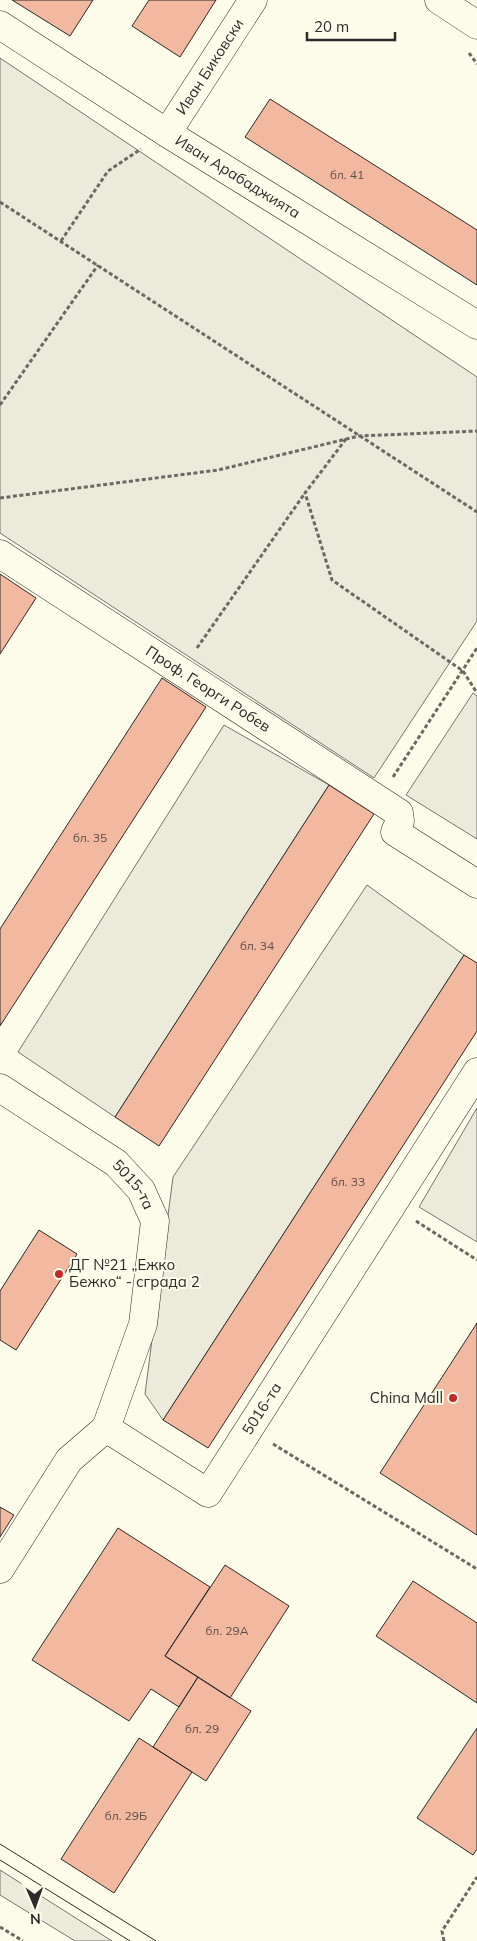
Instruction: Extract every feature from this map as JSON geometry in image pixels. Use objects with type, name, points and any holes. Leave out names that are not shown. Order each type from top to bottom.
[{"type":"street","name":"Иван Биковски","points":[[167,133],[253,0]]},
{"type":"street","points":[[439,0],[477,24]]},
{"type":"street","name":"Иван Арабаджията","points":[[0,25],[167,133],[477,325]]},
{"type":"street","name":"Проф. Георги Робев","points":[[0,554],[399,813],[400,822],[395,832],[477,884]]},
{"type":"street","name":"5016-та","points":[[106,1428],[208,1493],[477,1072]]},
{"type":"street","name":"5015-та","points":[[0,1088],[116,1163],[141,1190],[155,1221],[143,1324],[106,1428]]},
{"type":"street","points":[[0,1569],[69,1460],[106,1428]]},
{"type":"path","points":[[60,241],[108,171],[167,133]]},
{"type":"path","points":[[0,202],[477,512]]},
{"type":"path","points":[[0,404],[98,265]]},
{"type":"path","points":[[0,498],[218,470],[358,436],[477,430]]},
{"type":"path","points":[[180,672],[305,493],[346,438]]},
{"type":"path","points":[[305,493],[332,580],[463,671],[477,693]]},
{"type":"path","points":[[378,801],[477,648]]},
{"type":"path","points":[[392,1206],[477,1260]]},
{"type":"path","points":[[249,1429],[477,1569]]},
{"type":"path","points":[[444,1941],[442,1930],[477,1877]]},
{"type":"path","points":[[0,1927],[23,1941]]},
{"type":"shaded area","points":[[0,58],[477,377],[477,621],[374,778],[0,533]]},
{"type":"shaded area","points":[[473,693],[477,696],[477,839],[406,795]]},
{"type":"shaded area","points":[[224,725],[329,785],[115,1117],[18,1052]]},
{"type":"shaded area","points":[[367,885],[464,955],[163,1420],[145,1394],[173,1177]]},
{"type":"shaded area","points":[[477,1108],[477,1242],[419,1207]]},
{"type":"shaded area","points":[[0,1870],[112,1941],[75,1941],[0,1895]]},
{"type":"building","points":[[12,0],[93,0],[70,36]]},
{"type":"building","points":[[149,0],[216,0],[180,57],[132,26]]},
{"type":"building","points":[[270,99],[477,230],[477,285],[245,137]]},
{"type":"building","points":[[0,574],[36,598],[0,654]]},
{"type":"building","points":[[162,678],[206,707],[0,1026],[0,929]]},
{"type":"building","points":[[329,785],[374,814],[159,1146],[115,1117]]},
{"type":"building","points":[[464,955],[477,963],[477,1031],[208,1448],[163,1420]]},
{"type":"building","points":[[39,1230],[77,1254],[16,1350],[0,1340],[0,1291]]},
{"type":"building","name":"China Mall","points":[[477,1323],[477,1535],[380,1473]]},
{"type":"building","points":[[0,1507],[14,1515],[0,1537]]},
{"type":"building","points":[[118,1528],[210,1587],[165,1656],[198,1677],[179,1707],[151,1689],[129,1721],[32,1660]]},
{"type":"building","points":[[225,1565],[289,1606],[230,1698],[165,1656]]},
{"type":"building","points":[[413,1581],[477,1623],[477,1703],[376,1636]]},
{"type":"building","points":[[198,1677],[251,1711],[206,1781],[153,1747]]},
{"type":"building","points":[[477,1728],[477,1849],[473,1855],[417,1818]]},
{"type":"building","points":[[139,1738],[192,1772],[114,1893],[61,1859]]},
{"type":"tram line","points":[[0,1844],[156,1941]]},
{"type":"tram line","points":[[0,1860],[130,1941]]},
{"type":"place","name":"ДГ №21 „Ежко Бежко“ - сграда 2","points":[[59,1274]]},
{"type":"place","name":"China Mall","points":[[453,1398]]}]
